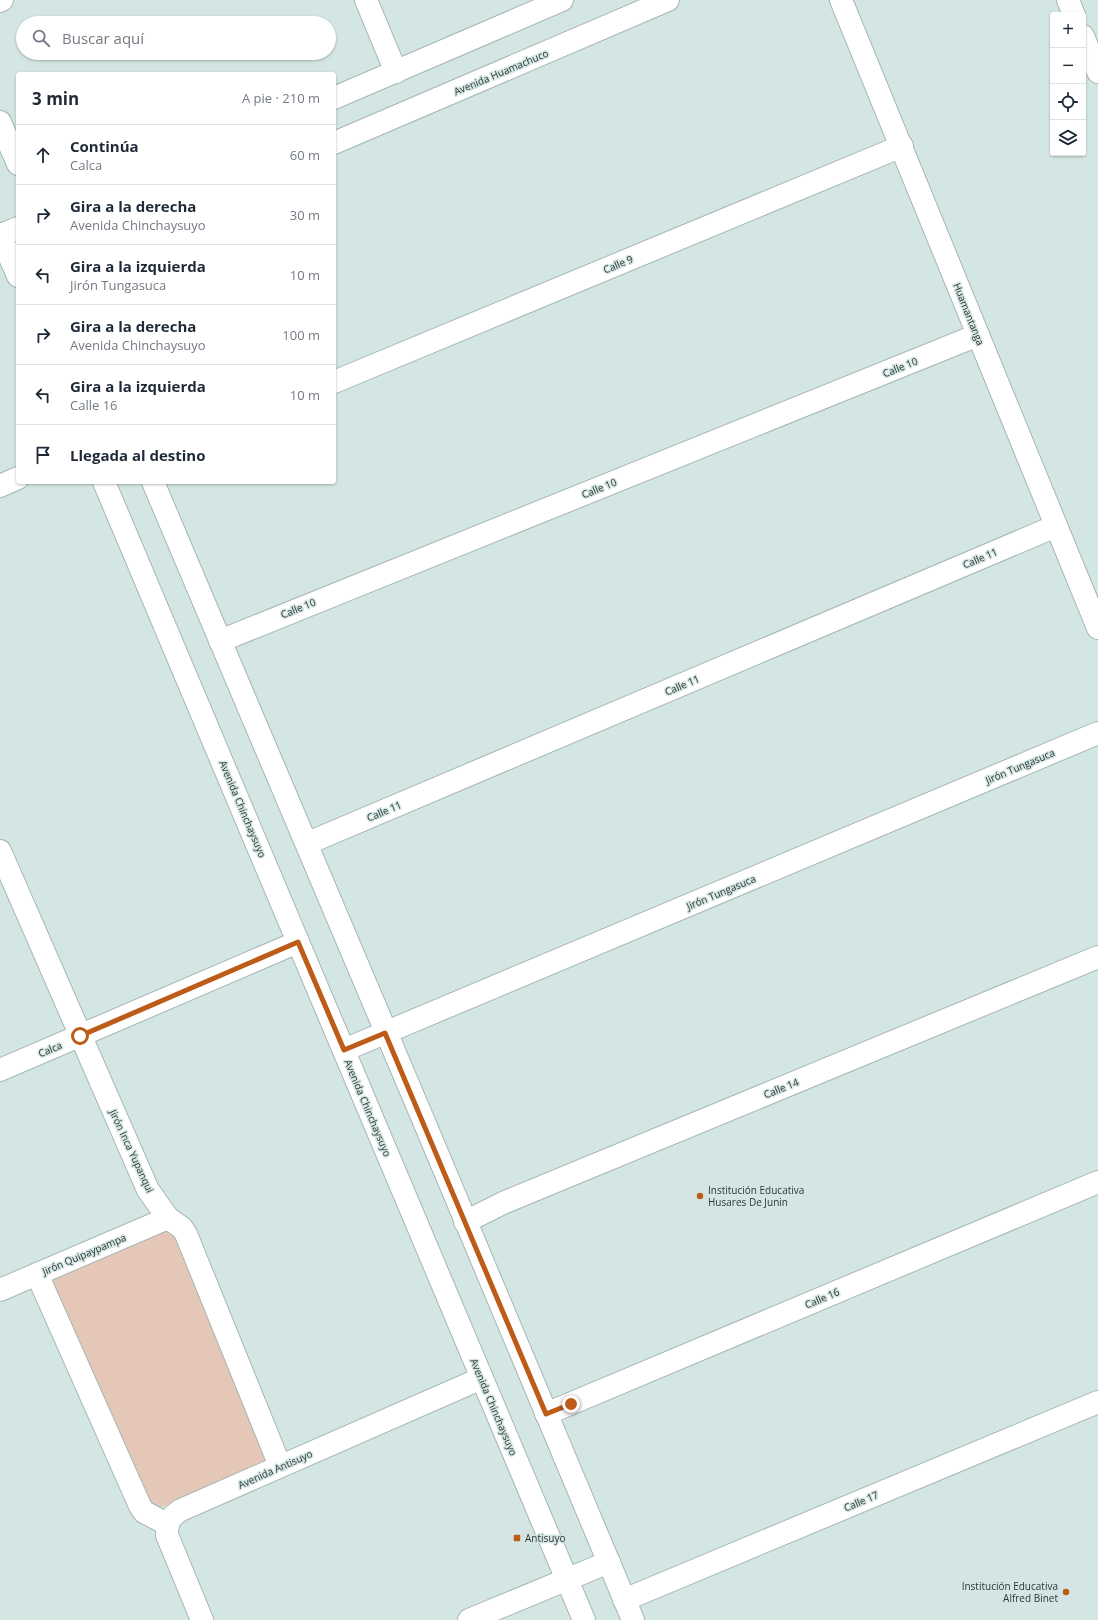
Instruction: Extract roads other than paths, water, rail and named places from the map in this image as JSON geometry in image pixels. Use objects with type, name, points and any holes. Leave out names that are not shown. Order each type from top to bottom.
[{"type":"street","points":[[366,0],[396,72]]},
{"type":"street","points":[[336,97],[562,0]]},
{"type":"street","name":"Avenida Huamachuco","points":[[336,142],[668,0]]},
{"type":"street","name":"Huamantanga","points":[[841,0],[1098,628]]},
{"type":"street","points":[[1068,0],[1073,12]]},
{"type":"street","points":[[1086,43],[1098,72]]},
{"type":"street","points":[[0,122],[16,159]]},
{"type":"street","name":"Calle 9","points":[[336,381],[902,146]]},
{"type":"street","points":[[6,232],[16,269]]},
{"type":"street","name":"Calle 10","points":[[220,640],[978,335]]},
{"type":"street","points":[[0,486],[16,479]]},
{"type":"street","name":"Avenida Chinchaysuyo","points":[[105,484],[567,1579]]},
{"type":"street","points":[[154,484],[308,843],[385,1033],[633,1620]]},
{"type":"street","name":"Calle 11","points":[[308,843],[1056,526]]},
{"type":"street","name":"Jirón Tungasuca","points":[[344,1050],[1098,733]]},
{"type":"street","name":"Jirón Inca Yupanqui","points":[[0,851],[148,1190],[168,1218],[182,1228],[186,1234],[280,1466]]},
{"type":"street","name":"Calca","points":[[0,1070],[298,942]]},
{"type":"street","name":"Calle 14","points":[[465,1222],[503,1203],[1098,957]]},
{"type":"street","name":"Calle 16","points":[[546,1414],[1098,1182]]},
{"type":"street","name":"Jirón Quipaypampa","points":[[0,1290],[168,1218]]},
{"type":"street","points":[[37,1274],[140,1506],[144,1512],[167,1524],[167,1535],[202,1620]]},
{"type":"street","name":"Avenida Antisuyo","points":[[167,1524],[172,1516],[181,1510],[482,1378]]},
{"type":"street","name":"Calle 17","points":[[624,1600],[1098,1402]]},
{"type":"street","points":[[470,1620],[609,1562]]},
{"type":"street","points":[[567,1579],[584,1620]]},
{"type":"place","name":"Institución Educativa Husares De Junin","points":[[700,1196]]},
{"type":"place","name":"Antisuyo","points":[[517,1538]]},
{"type":"place","name":"Institución Educativa Alfred Binet","points":[[1066,1592]]}]
